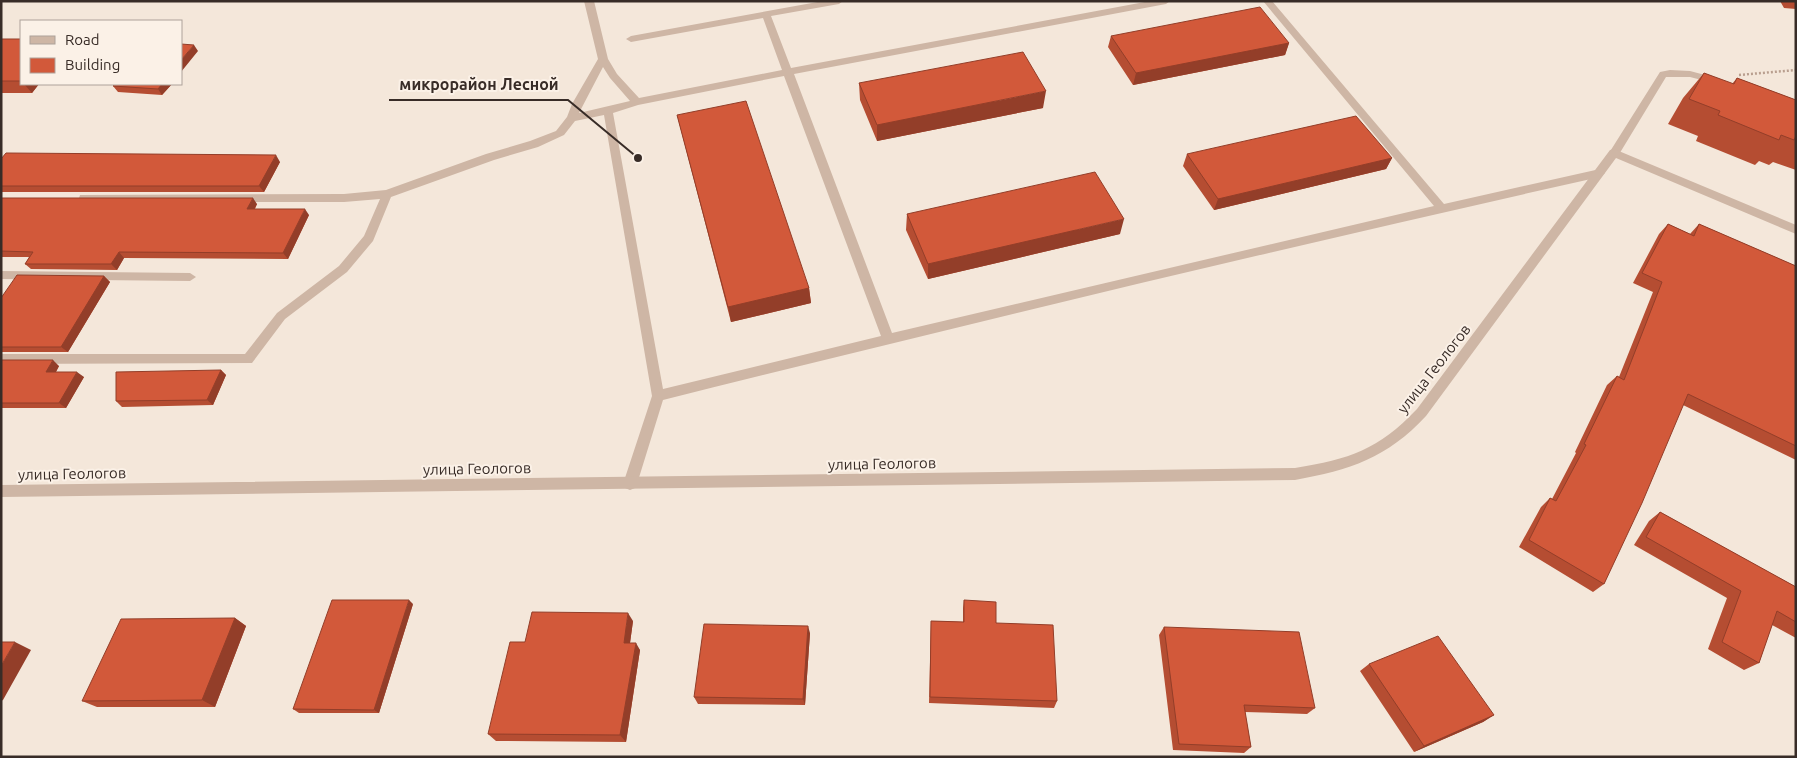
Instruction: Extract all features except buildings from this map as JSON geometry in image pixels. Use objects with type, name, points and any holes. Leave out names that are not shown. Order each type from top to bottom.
[{"type":"street","points":[[589,1],[603,59],[613,76],[637,102]]},
{"type":"street","points":[[631,39],[839,1]]},
{"type":"street","points":[[572,118],[608,111],[637,102],[788,72],[1166,1]]},
{"type":"street","points":[[1267,1],[1442,208]]},
{"type":"street","points":[[766,14],[888,339]]},
{"type":"street","points":[[69,198],[344,198],[388,194],[560,133],[572,118],[577,104],[603,59]]},
{"type":"street","name":"улица Геологов","points":[[1,492],[1295,474],[1347,464],[1380,449],[1410,427],[1431,402],[1600,173],[1663,74],[1676,72],[1690,73]]},
{"type":"street","points":[[1690,73],[1725,84]]},
{"type":"street","points":[[608,111],[658,396],[630,484]]},
{"type":"street","points":[[1614,153],[1796,230]]},
{"type":"street","points":[[658,396],[888,339],[1442,208],[1600,173]]},
{"type":"street","points":[[1,359],[248,359],[281,316],[343,269],[354,257],[369,238],[388,194]]},
{"type":"street","points":[[1,275],[190,277]]},
{"type":"path","points":[[1690,73],[1734,75],[1796,70]]},
{"type":"place","name":"микрорайон Лесной","points":[[638,158]]}]
